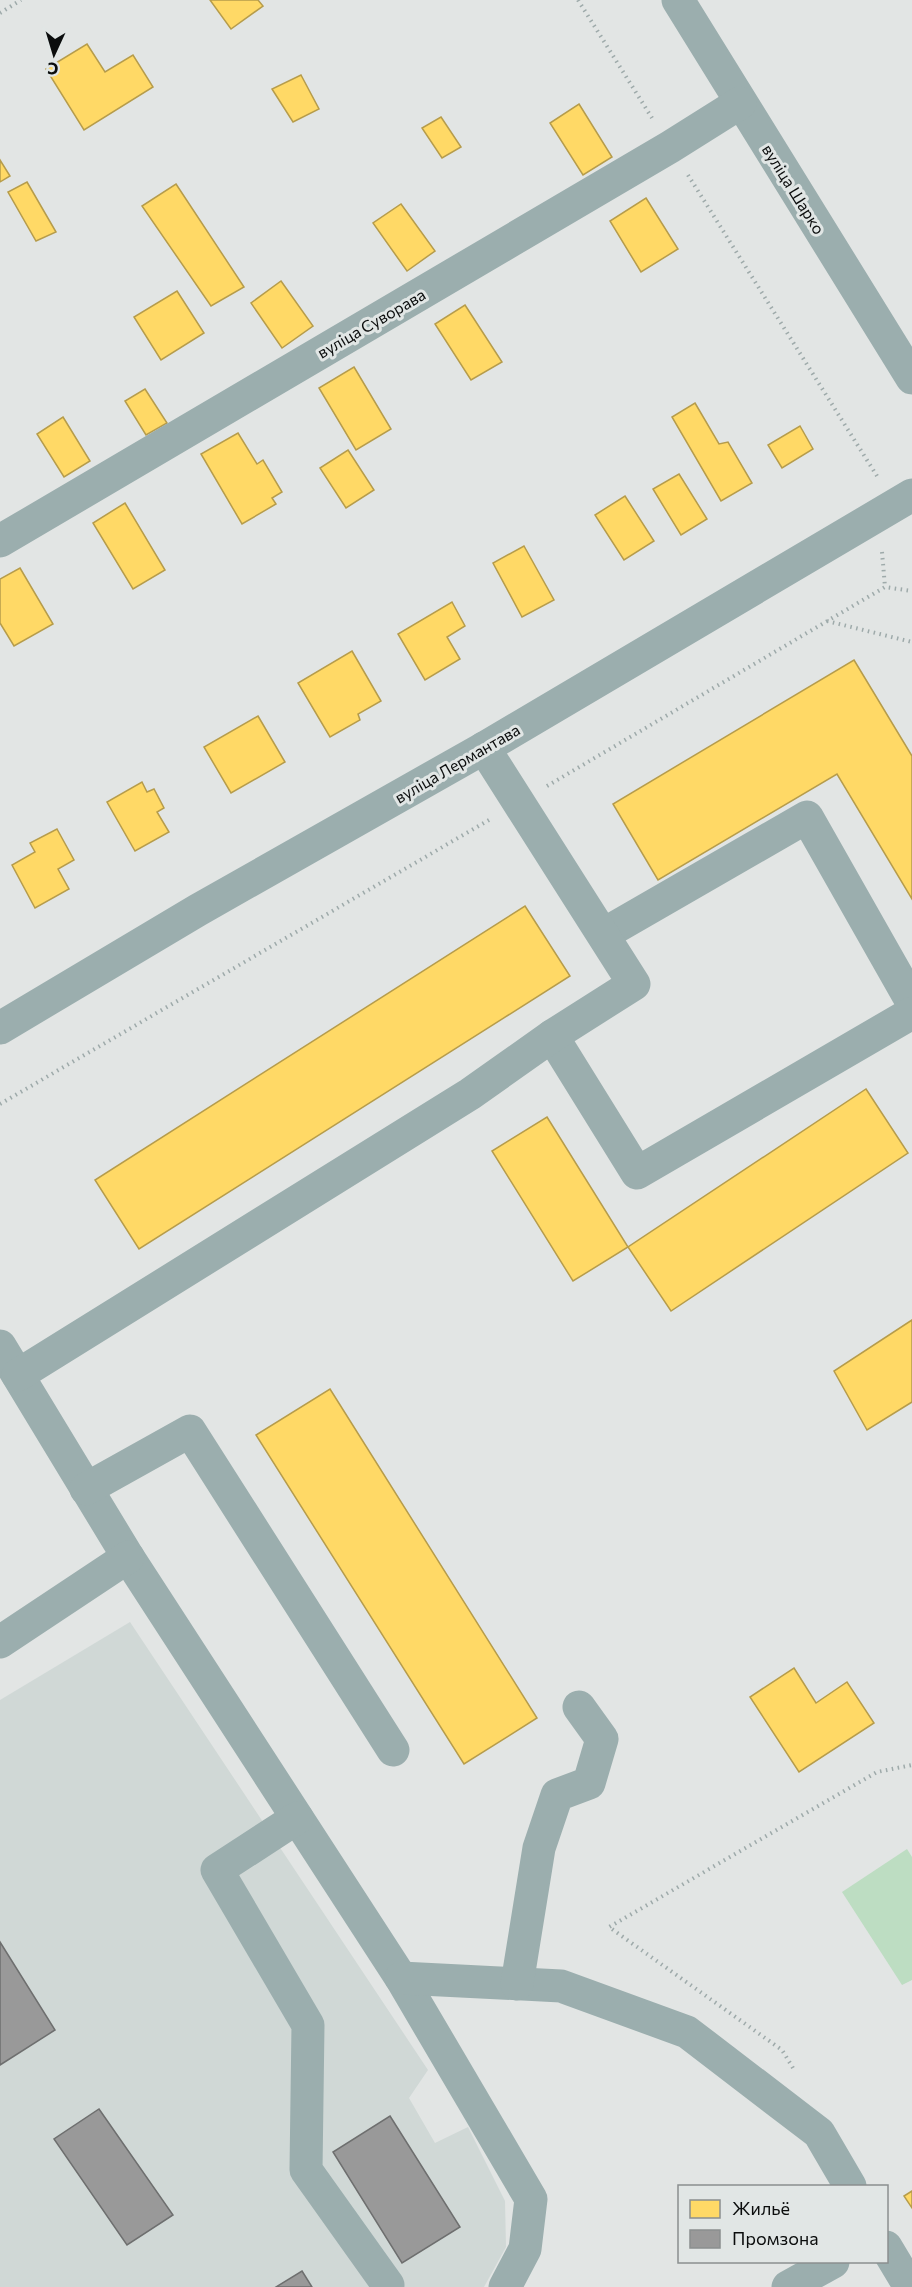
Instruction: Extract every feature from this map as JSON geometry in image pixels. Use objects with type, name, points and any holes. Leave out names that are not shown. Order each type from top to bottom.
[{"type":"street","name":"вуліца Шарко","points":[[678,0],[912,378]]},
{"type":"street","name":"вуліца Суворава","points":[[0,541],[670,147],[740,103]]},
{"type":"street","name":"вуліца Лермантава","points":[[0,1028],[198,910],[484,748],[904,500]]},
{"type":"street","points":[[18,1375],[470,1094],[552,1036],[634,984],[484,748]]},
{"type":"street","points":[[604,934],[807,817],[912,1002]]},
{"type":"street","points":[[552,1036],[637,1173],[912,1013]]},
{"type":"street","points":[[0,1346],[128,1557],[401,1978],[531,2199],[525,2249],[505,2287]]},
{"type":"street","points":[[86,1489],[190,1431],[393,1750]]},
{"type":"street","points":[[0,1642],[128,1557]]},
{"type":"street","points":[[518,1984],[539,1848],[557,1795],[589,1783],[602,1739],[579,1707]]},
{"type":"street","points":[[297,1818],[217,1870],[308,2025],[306,2170],[388,2285]]},
{"type":"street","points":[[401,1978],[561,1986],[687,2032],[819,2133],[849,2185]]},
{"type":"street","points":[[888,2250],[910,2287]]},
{"type":"street","points":[[788,2287],[831,2263]]},
{"type":"path","points":[[0,13],[21,0]]},
{"type":"path","points":[[578,0],[670,147],[904,500]]},
{"type":"path","points":[[0,1104],[885,587],[912,591]]},
{"type":"path","points":[[826,621],[912,642]]},
{"type":"path","points":[[795,2070],[782,2050],[609,1927],[877,1772],[912,1765]]},
{"type":"shaded area","points":[[130,1622],[428,2070],[409,2098],[435,2143],[468,2127],[505,2201],[506,2247],[484,2287],[0,2287],[0,1700]]},
{"type":"green space","points":[[907,1849],[912,1857],[912,1980],[902,1985],[842,1892]]},
{"type":"building: Жильё","points":[[210,0],[258,0],[263,6],[231,29]]},
{"type":"building: Жильё","points":[[87,44],[105,72],[133,55],[153,87],[84,130],[46,69]]},
{"type":"building: Жильё","points":[[301,75],[319,109],[293,122],[272,89]]},
{"type":"building: Жильё","points":[[579,104],[612,157],[583,175],[550,123]]},
{"type":"building: Жильё","points":[[441,117],[461,147],[442,158],[422,128]]},
{"type":"building: Жильё","points":[[0,160],[10,176],[0,182]]},
{"type":"building: Жильё","points":[[27,182],[56,232],[36,241],[8,192]]},
{"type":"building: Жильё","points":[[176,184],[244,287],[211,306],[142,206]]},
{"type":"building: Жильё","points":[[646,198],[678,249],[641,272],[610,221]]},
{"type":"building: Жильё","points":[[401,204],[435,251],[407,271],[373,223]]},
{"type":"building: Жильё","points":[[281,281],[313,326],[282,348],[251,303]]},
{"type":"building: Жильё","points":[[177,291],[204,333],[161,360],[134,317]]},
{"type":"building: Жильё","points":[[465,305],[502,362],[471,380],[435,324]]},
{"type":"building: Жильё","points":[[354,367],[391,429],[356,450],[319,388]]},
{"type":"building: Жильё","points":[[145,389],[167,423],[146,435],[125,401]]},
{"type":"building: Жильё","points":[[695,403],[719,444],[728,442],[752,483],[721,501],[672,417]]},
{"type":"building: Жильё","points":[[63,417],[90,461],[64,477],[37,434]]},
{"type":"building: Жильё","points":[[800,426],[813,449],[782,468],[768,445]]},
{"type":"building: Жильё","points":[[238,433],[257,464],[263,460],[282,492],[272,498],[276,504],[242,524],[201,454]]},
{"type":"building: Жильё","points":[[348,450],[374,490],[346,508],[320,468]]},
{"type":"building: Жильё","points":[[679,474],[707,519],[681,535],[653,489]]},
{"type":"building: Жильё","points":[[625,496],[654,541],[624,560],[595,515]]},
{"type":"building: Жильё","points":[[125,503],[165,570],[133,589],[93,523]]},
{"type":"building: Жильё","points":[[524,546],[554,600],[522,617],[493,563]]},
{"type":"building: Жильё","points":[[20,568],[53,624],[14,646],[0,623],[0,579]]},
{"type":"building: Жильё","points":[[452,602],[465,626],[447,637],[460,659],[425,680],[398,634]]},
{"type":"building: Жильё","points":[[352,651],[381,701],[358,714],[360,720],[330,737],[298,683]]},
{"type":"building: Жильё","points":[[854,660],[912,756],[912,899],[837,774],[658,880],[613,804]]},
{"type":"building: Жильё","points":[[258,716],[285,762],[231,793],[204,747]]},
{"type":"building: Жильё","points":[[142,782],[147,792],[154,789],[164,808],[157,812],[169,832],[135,851],[107,802]]},
{"type":"building: Жильё","points":[[57,829],[74,860],[58,869],[69,889],[35,908],[12,865],[35,852],[30,843]]},
{"type":"building: Жильё","points":[[525,906],[570,976],[139,1249],[95,1180]]},
{"type":"building: Жильё","points":[[866,1089],[908,1153],[671,1311],[628,1247]]},
{"type":"building: Жильё","points":[[547,1117],[628,1247],[573,1281],[492,1151]]},
{"type":"building: Жильё","points":[[912,1320],[912,1402],[867,1430],[834,1371]]},
{"type":"building: Жильё","points":[[330,1389],[537,1718],[464,1764],[256,1435]]},
{"type":"building: Жильё","points":[[794,1668],[816,1703],[847,1682],[874,1723],[799,1772],[750,1697]]},
{"type":"building: Жильё","points":[[912,2191],[912,2208],[904,2196]]},
{"type":"building: Промзона","points":[[0,1942],[55,2030],[0,2065]]},
{"type":"building: Промзона","points":[[99,2109],[173,2215],[127,2245],[54,2139]]},
{"type":"building: Промзона","points":[[390,2116],[460,2227],[402,2263],[333,2152]]},
{"type":"building: Промзона","points":[[302,2271],[312,2287],[276,2287]]}]
